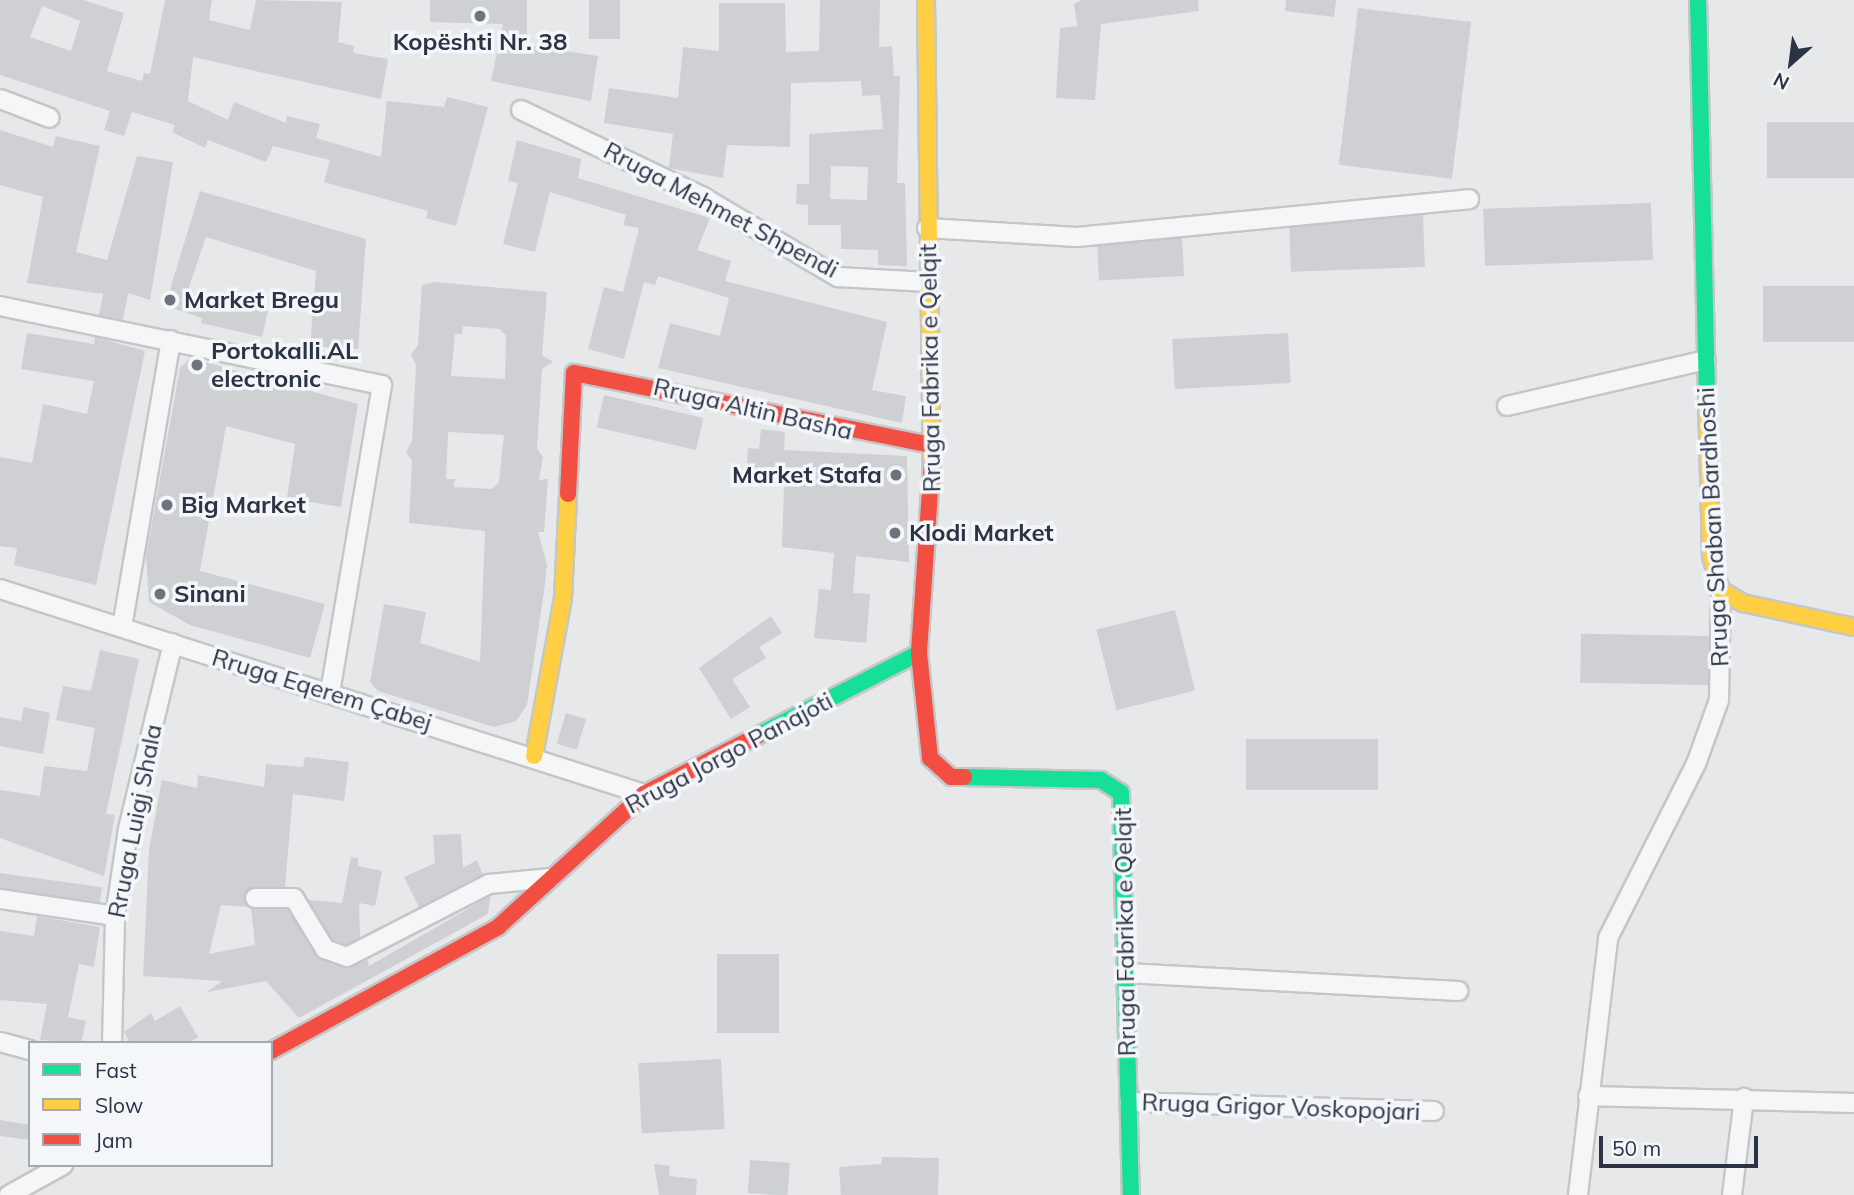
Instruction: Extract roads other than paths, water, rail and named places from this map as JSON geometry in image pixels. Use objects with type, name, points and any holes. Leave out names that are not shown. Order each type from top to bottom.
[{"type":"street","name":"Rruga Fabrika e Qelqit","points":[[926,0],[932,445],[919,653],[930,758],[937,770],[984,780],[1101,780],[1121,793],[1131,1195]]},
{"type":"street","name":"Rruga Shaban Bardhoshi","points":[[1578,1195],[1608,938],[1696,764],[1719,700],[1721,590],[1711,556],[1698,0]]},
{"type":"street","points":[[0,99],[50,118]]},
{"type":"street","name":"Rruga Mehmet Shpendi","points":[[521,110],[704,197],[838,277],[928,282]]},
{"type":"street","points":[[927,228],[1077,237],[1469,200]]},
{"type":"street","points":[[0,306],[382,385],[330,692]]},
{"type":"street","points":[[122,627],[171,340]]},
{"type":"street","points":[[1507,406],[1706,360]]},
{"type":"street","name":"Rruga Altin Basha","points":[[534,755],[561,610],[574,373],[932,445]]},
{"type":"street","name":"Rruga Eqerem Çabej","points":[[0,589],[534,755],[644,794]]},
{"type":"street","points":[[1721,590],[1743,603],[1854,627]]},
{"type":"street","name":"Rruga Luigj Shala","points":[[112,1041],[115,916],[128,829],[173,643]]},
{"type":"street","name":"Rruga Jorgo Panajoti","points":[[273,1050],[498,927],[644,794],[919,653]]},
{"type":"street","points":[[255,898],[294,898],[325,949],[347,957],[489,884],[551,878]]},
{"type":"street","points":[[0,900],[115,916]]},
{"type":"street","points":[[1126,974],[1459,991]]},
{"type":"street","points":[[0,1042],[28,1049]]},
{"type":"street","points":[[1588,1096],[1744,1098],[1854,1103]]},
{"type":"street","points":[[1732,1195],[1744,1098]]},
{"type":"street","name":"Rruga Grigor Voskopojari","points":[[1129,1102],[1434,1111]]},
{"type":"street","points":[[9,1195],[59,1167]]},
{"type":"place","name":"Kopështi Nr. 38","points":[[480,16]]},
{"type":"place","name":"Market Bregu","points":[[170,300]]},
{"type":"place","name":"Portokalli.AL electronic","points":[[197,365]]},
{"type":"place","name":"Market Stafa","points":[[896,475]]},
{"type":"place","name":"Big Market","points":[[167,505]]},
{"type":"place","name":"Klodi Market","points":[[895,533]]},
{"type":"place","name":"Sinani","points":[[160,594]]}]
